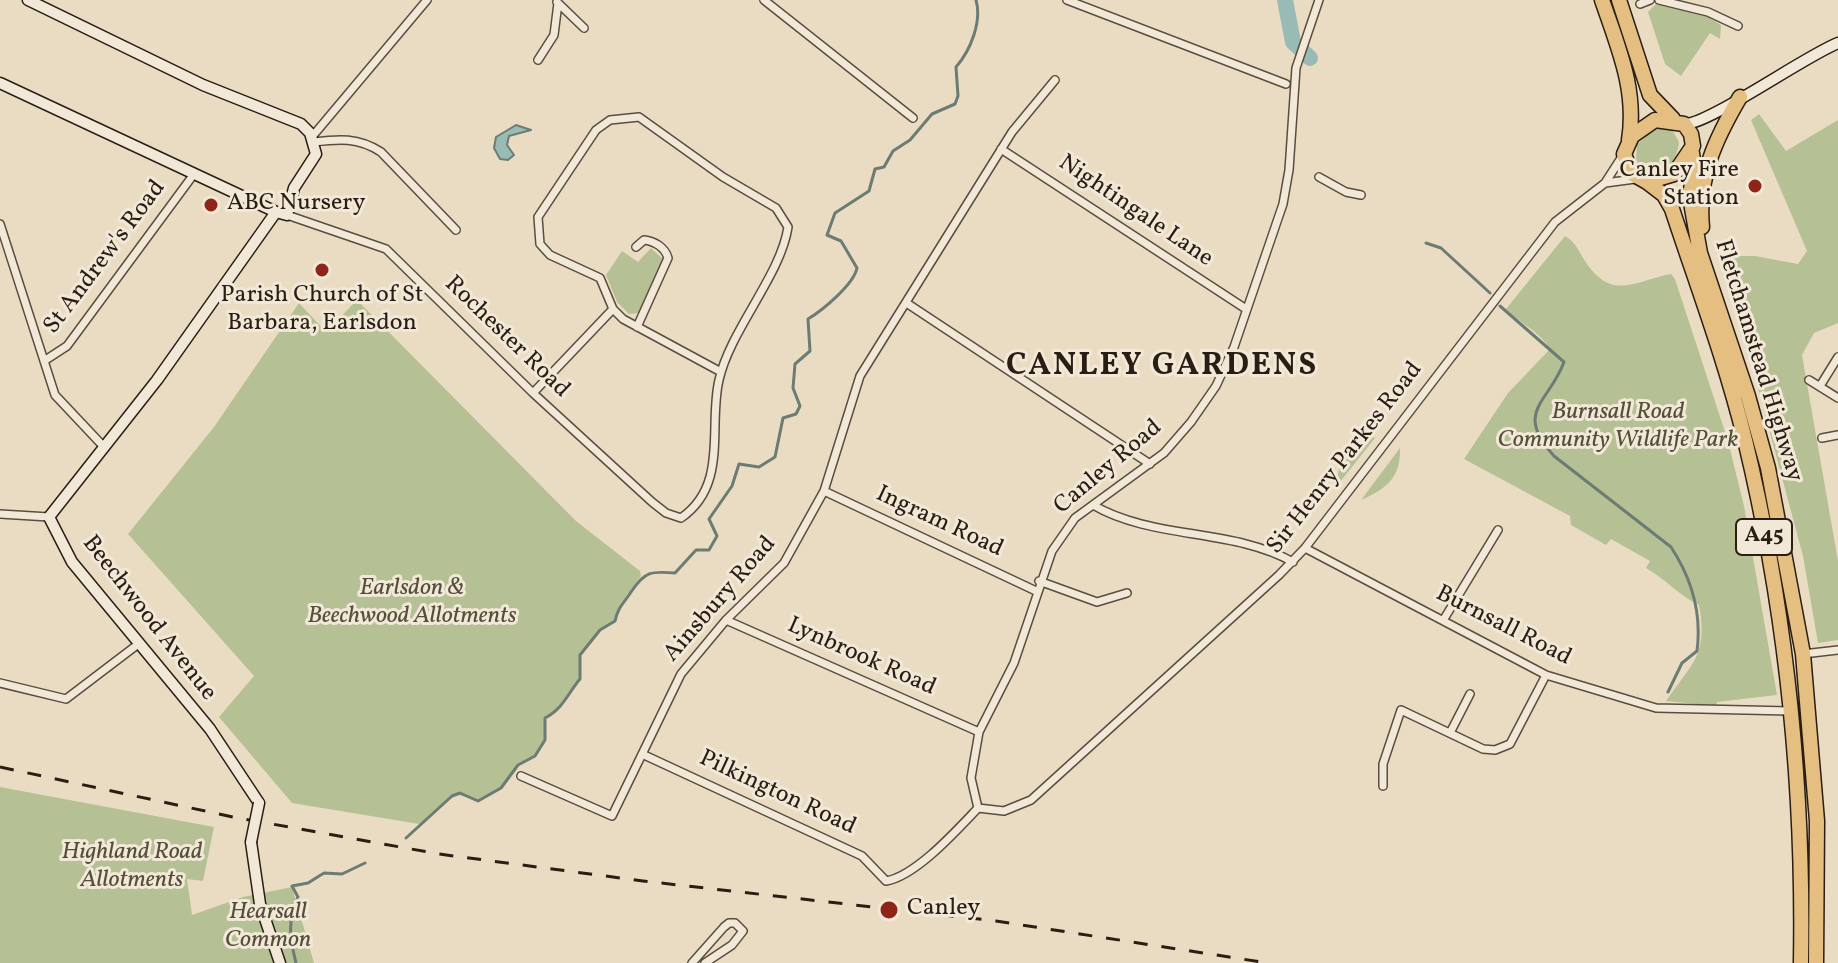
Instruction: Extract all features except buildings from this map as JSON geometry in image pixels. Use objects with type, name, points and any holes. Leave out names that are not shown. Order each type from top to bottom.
[{"type":"highway","points":[[1602,0],[1630,85],[1633,106],[1626,147]]},
{"type":"highway","name":"A45","points":[[1619,0],[1650,95],[1691,134],[1692,149]]},
{"type":"highway","points":[[1716,302],[1701,223],[1703,186],[1718,134],[1740,97]]},
{"type":"highway","points":[[1626,147],[1649,123],[1679,122]]},
{"type":"highway","name":"A45","points":[[1626,147],[1627,167],[1643,180]]},
{"type":"highway","points":[[1643,180],[1674,174],[1692,149]]},
{"type":"highway","name":"Fletchamstead Highway","points":[[1692,149],[1693,220],[1768,468],[1803,654],[1817,821],[1816,963]]},
{"type":"highway","name":"Fletchamstead Highway","points":[[1643,180],[1664,195],[1672,209],[1744,439],[1771,575],[1790,711],[1800,873],[1801,963]]},
{"type":"street","points":[[28,0],[312,140],[346,138],[367,144],[381,152],[456,230]]},
{"type":"street","points":[[0,514],[49,517],[281,214],[294,188],[314,160],[312,140],[427,0]]},
{"type":"street","points":[[764,0],[913,118]]},
{"type":"street","points":[[1067,0],[1286,84]]},
{"type":"street","name":"Canley Road","points":[[978,808],[971,778],[979,732],[1014,663],[1039,581],[1062,533],[1093,505],[1150,464],[1191,422],[1216,386],[1283,204],[1289,170],[1296,68],[1319,0]]},
{"type":"street","points":[[1640,4],[1650,0]]},
{"type":"street","points":[[1659,0],[1708,12],[1738,26]]},
{"type":"street","points":[[557,1],[584,28]]},
{"type":"street","points":[[538,60],[554,35],[557,1]]},
{"type":"street","points":[[1692,149],[1711,117],[1799,61],[1838,43]]},
{"type":"street","name":"Ainsbury Road","points":[[521,776],[612,816],[681,674],[726,620],[784,563],[824,491],[856,387],[1001,149],[1055,80]]},
{"type":"street","name":"Rochester Road","points":[[0,83],[281,214],[386,249],[533,393],[652,502],[674,518],[681,518],[697,500],[713,472],[716,394],[721,372],[788,227],[776,208],[723,177],[644,119],[626,117],[602,124],[542,210],[537,232],[543,250],[600,278],[613,309]]},
{"type":"street","points":[[1679,122],[1711,117]]},
{"type":"street","name":"Sir Henry Parkes Road","points":[[978,808],[1004,811],[1031,800],[1293,562],[1545,234],[1605,183],[1626,147]]},
{"type":"street","name":"Nightingale Lane","points":[[1001,149],[1246,309]]},
{"type":"street","name":"St Andrew's Road","points":[[44,361],[67,346],[194,174]]},
{"type":"street","points":[[1319,177],[1346,192],[1361,195]]},
{"type":"street","points":[[1605,183],[1643,180]]},
{"type":"street","points":[[0,224],[57,399],[104,447]]},
{"type":"street","points":[[636,247],[644,240],[652,242],[668,258],[637,327]]},
{"type":"street","points":[[908,304],[1150,464]]},
{"type":"street","points":[[533,393],[613,309],[637,327],[721,372]]},
{"type":"street","points":[[1820,386],[1838,357]]},
{"type":"street","points":[[1809,380],[1838,398]]},
{"type":"street","points":[[1822,438],[1838,435]]},
{"type":"street","name":"Ingram Road","points":[[824,491],[1036,591]]},
{"type":"street","points":[[1093,505],[1118,517],[1262,548],[1293,562]]},
{"type":"street","name":"Beechwood Avenue","points":[[49,517],[72,562],[137,645],[210,729],[259,803],[251,842],[255,883],[280,963]]},
{"type":"street","points":[[1444,619],[1498,530]]},
{"type":"street","name":"Burnsall Road","points":[[1305,548],[1546,675],[1656,708],[1790,711]]},
{"type":"street","points":[[1039,581],[1097,602],[1127,593]]},
{"type":"street","name":"Lynbrook Road","points":[[726,620],[979,732]]},
{"type":"street","points":[[0,683],[66,699],[137,645]]},
{"type":"street","points":[[1803,654],[1838,650]]},
{"type":"street","points":[[1383,786],[1383,764],[1401,710],[1451,731],[1483,749],[1506,746],[1546,675]]},
{"type":"street","points":[[1451,731],[1470,694]]},
{"type":"street","name":"Pilkington Road","points":[[642,754],[862,856],[886,881],[898,878],[935,852],[978,808]]},
{"type":"street","points":[[692,963],[729,923],[740,927],[743,931],[732,945],[705,963]]},
{"type":"green space","points":[[1656,4],[1699,12],[1721,25],[1720,39],[1710,33],[1681,76],[1665,64],[1648,12]]},
{"type":"green space","points":[[1759,114],[1786,151],[1838,120],[1838,323],[1814,333],[1802,355],[1838,561],[1838,640],[1818,643],[1803,556],[1727,272],[1726,256],[1755,256],[1798,264],[1807,251],[1751,120]]},
{"type":"green space","points":[[1671,128],[1679,142],[1674,159],[1664,170],[1657,172],[1643,167],[1636,160],[1637,144],[1654,129]]},
{"type":"green space","name":"Burnsall Road Community Wildlife Park","points":[[1565,236],[1595,274],[1614,285],[1635,284],[1671,274],[1675,279],[1728,441],[1744,506],[1777,695],[1717,702],[1716,706],[1666,701],[1691,667],[1700,647],[1699,605],[1646,568],[1650,561],[1611,539],[1606,545],[1571,525],[1570,516],[1464,459],[1508,393],[1550,349],[1541,337],[1506,309]]},
{"type":"green space","points":[[651,248],[664,260],[641,313],[629,314],[617,302],[606,275],[622,251],[638,262]]},
{"type":"green space","name":"Earlsdon & Beechwood Allotments","points":[[357,300],[576,521],[640,571],[641,576],[621,603],[615,621],[600,630],[580,655],[580,679],[560,706],[545,718],[545,740],[535,756],[518,765],[501,788],[478,801],[456,794],[419,824],[292,803],[219,717],[254,676],[128,534],[214,427],[299,303],[326,332]]},
{"type":"green space","points":[[1374,437],[1336,487],[1339,468],[1346,455],[1357,445]]},
{"type":"green space","points":[[1400,448],[1398,467],[1391,481],[1361,500]]},
{"type":"green space","points":[[0,787],[214,827],[203,881],[187,879],[192,915],[243,897],[292,887],[314,963],[0,963]]},
{"type":"water","points":[[516,125],[531,130],[509,136],[507,145],[514,155],[508,160],[500,159],[494,148],[496,137]]},
{"type":"waterway","points":[[406,838],[452,796],[460,793],[478,801],[501,788],[518,765],[535,756],[545,740],[545,718],[561,705],[580,679],[580,655],[600,630],[615,621],[636,585],[649,574],[675,573],[696,550],[709,550],[717,536],[709,519],[732,486],[739,464],[759,467],[775,457],[783,418],[796,414],[800,406],[793,388],[795,364],[810,351],[808,319],[844,289],[857,268],[841,241],[827,235],[835,213],[869,191],[875,169],[884,167],[893,151],[910,140],[932,114],[955,104],[958,96],[956,67],[974,35],[978,17],[976,0]]},
{"type":"waterway","points":[[1285,0],[1293,42],[1310,58]]},
{"type":"waterway","points":[[1426,243],[1441,248],[1490,293]]},
{"type":"waterway","points":[[1500,306],[1564,362],[1535,417],[1542,441],[1554,456],[1671,547],[1685,571],[1697,610],[1697,651],[1682,663],[1668,692]]},
{"type":"waterway","points":[[296,963],[291,930],[298,897],[292,886],[308,883],[324,873],[342,874],[365,863]]},
{"type":"railway","points":[[0,767],[233,817],[439,854],[643,881],[996,921],[1268,963]]},
{"type":"place","name":"Canley Fire Station","points":[[1755,186]]},
{"type":"place","name":"ABC Nursery","points":[[211,205]]},
{"type":"place","name":"Parish Church of St Barbara, Earlsdon","points":[[322,270]]},
{"type":"place","name":"Canley","points":[[889,910]]},
{"type":"district","name":"CANLEY GARDENS","points":[[1162,368]]},
{"type":"park label","name":"Highland Road Allotments","points":[[132,868]]},
{"type":"park label","name":"Hearsall Common","points":[[268,928]]}]
